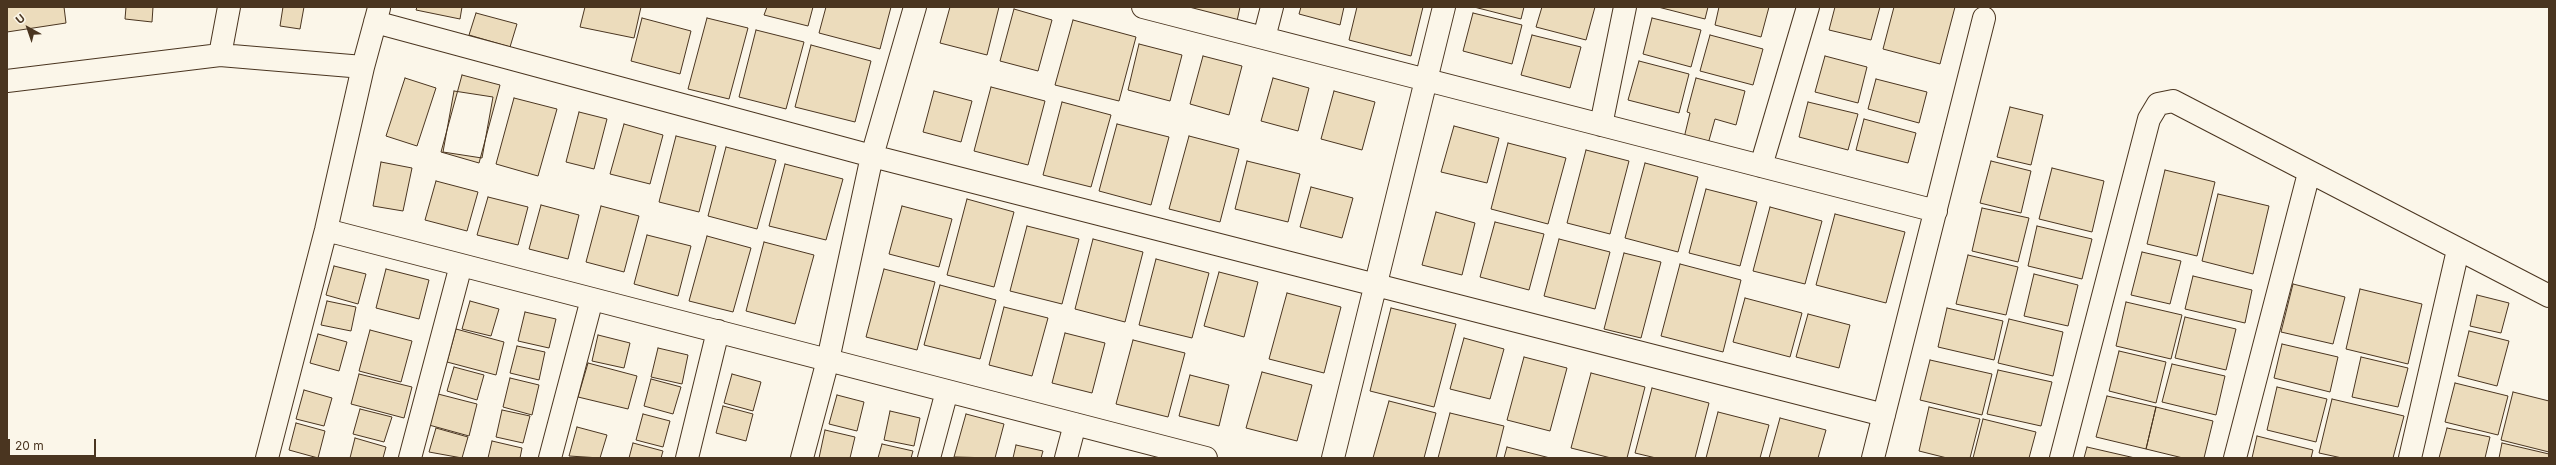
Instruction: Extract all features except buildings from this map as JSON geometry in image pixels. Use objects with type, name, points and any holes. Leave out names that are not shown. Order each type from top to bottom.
[{"type":"street","points":[[220,55],[229,7]]},
{"type":"street","points":[[802,458],[828,360],[872,156],[915,7]]},
{"type":"street","points":[[1143,7],[1936,211]]},
{"type":"street","points":[[1264,38],[1272,7]]},
{"type":"street","points":[[1333,458],[1374,285],[1428,80],[1444,7]]},
{"type":"street","points":[[1601,125],[1625,7]]},
{"type":"street","points":[[1761,166],[1808,7]]},
{"type":"street","points":[[267,458],[326,230],[363,67],[377,14],[872,156],[1884,415]]},
{"type":"street","points":[[1873,458],[1984,18]]},
{"type":"street","points":[[7,81],[220,55],[363,67]]},
{"type":"street","points":[[2061,458],[2149,119],[2158,104],[2173,101],[2309,173],[2549,296]]},
{"type":"street","points":[[2236,458],[2309,173]]},
{"type":"street","points":[[326,230],[1199,457]]},
{"type":"street","points":[[2410,458],[2458,250]]},
{"type":"street","points":[[410,458],[461,265]]},
{"type":"street","points":[[550,458],[592,299]]},
{"type":"street","points":[[687,458],[718,331]]},
{"type":"street","points":[[929,458],[947,391]]},
{"type":"street","points":[[1066,458],[1075,424]]}]
